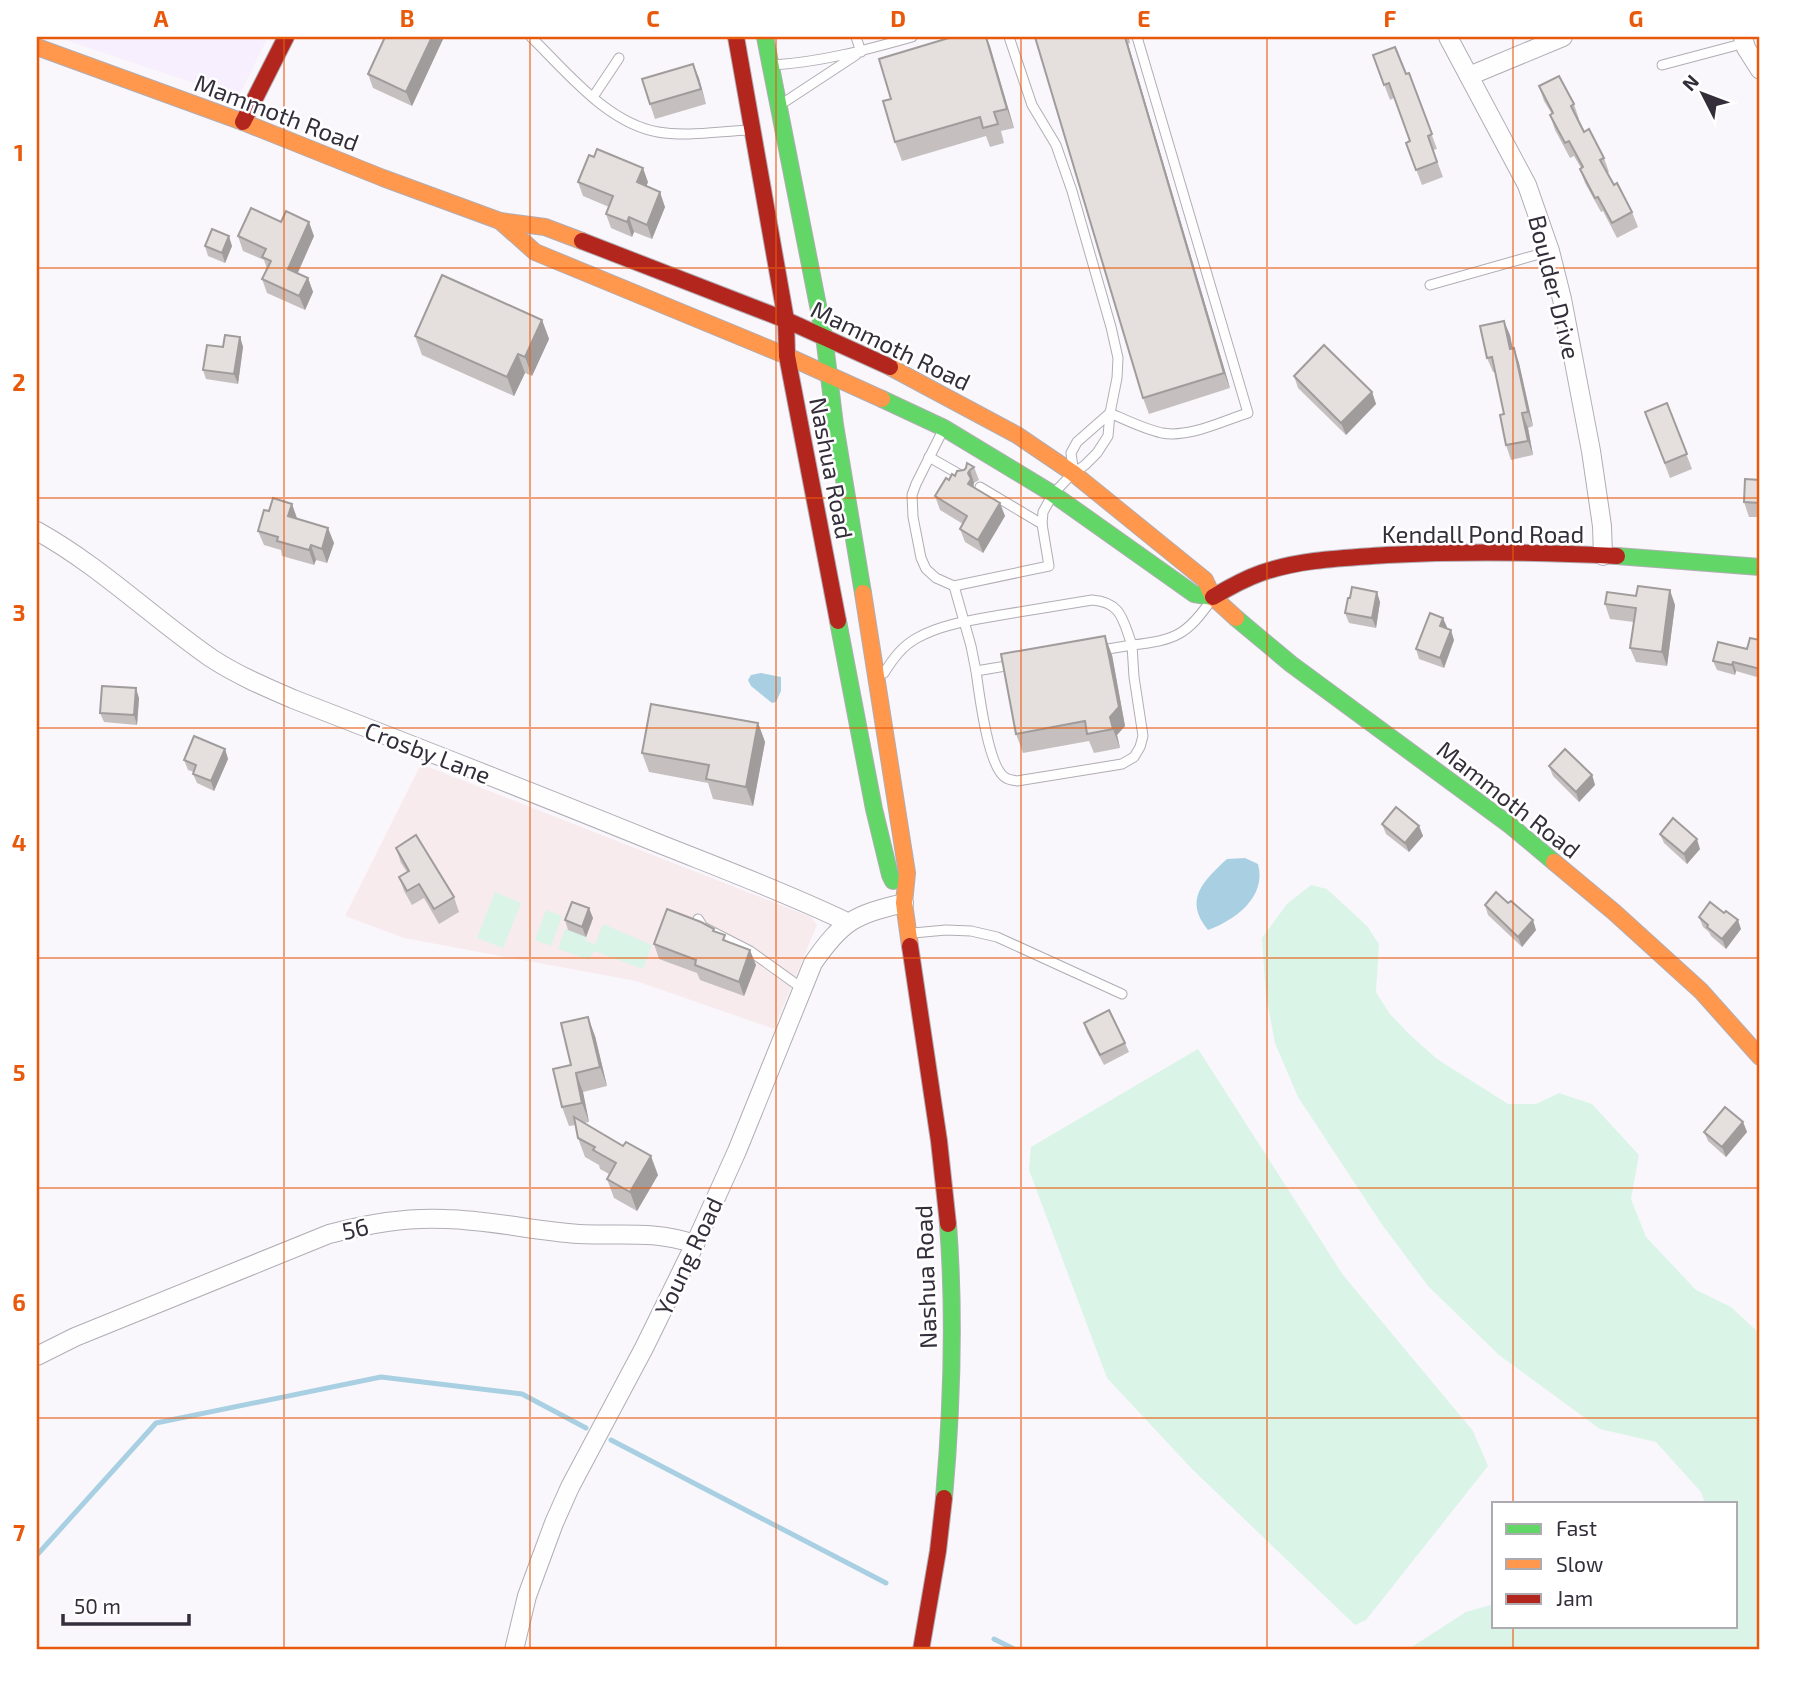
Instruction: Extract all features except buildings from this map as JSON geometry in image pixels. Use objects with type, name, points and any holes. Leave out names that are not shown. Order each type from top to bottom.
[{"type":"main road","points":[[243,122],[286,37]]},
{"type":"main road","name":"Nashua Road","points":[[736,37],[786,320],[787,356],[874,809],[890,875],[904,902]]},
{"type":"main road","name":"Nashua Road","points":[[765,37],[824,336],[835,425],[907,873],[904,902],[942,1168],[950,1247],[953,1306],[952,1401],[942,1521],[921,1650]]},
{"type":"main road","name":"Mammoth Road","points":[[37,47],[243,122],[500,221],[545,228],[786,320],[889,366],[1017,435],[1073,473],[1205,580],[1213,597],[1257,637],[1511,826],[1614,912],[1701,991],[1760,1057]]},
{"type":"main road","name":"Mammoth Road","points":[[500,221],[535,253],[787,356],[944,428],[1053,494],[1194,594],[1213,597]]},
{"type":"main road","name":"Kendall Pond Road","points":[[1213,597],[1237,582],[1288,565],[1412,554],[1490,552],[1603,555],[1760,567]]},
{"type":"street","name":"Boulder Drive","points":[[1448,37],[1527,186],[1550,251],[1562,299],[1591,451],[1602,526],[1603,555]]},
{"type":"street","points":[[1469,76],[1563,37]]},
{"type":"street","points":[[1744,40],[1760,70]]},
{"type":"street","name":"Crosby Lane","points":[[37,531],[96,569],[213,659],[265,687],[523,788],[817,907],[847,922]]},
{"type":"street","name":"Young Road","points":[[514,1650],[527,1596],[554,1523],[695,1244],[737,1151],[813,963],[829,940],[847,922],[904,902]]},
{"type":"street","name":"56","points":[[37,1356],[75,1337],[330,1234],[367,1224],[405,1219],[453,1219],[577,1234],[654,1234],[695,1244]]},
{"type":"lane","points":[[531,37],[593,97],[621,119],[640,128],[680,134],[751,130]]},
{"type":"lane","points":[[856,37],[861,52]]},
{"type":"lane","points":[[769,65],[799,63],[861,52],[912,37]]},
{"type":"lane","points":[[944,428],[912,495],[913,517],[921,558],[926,569],[936,578],[954,586],[1049,566],[1042,524],[1043,512],[1053,494],[1073,473],[1085,466],[1108,436],[1118,358],[1072,191],[1056,145],[1032,105],[1009,37]]},
{"type":"lane","points":[[1110,413],[1150,429],[1176,434],[1248,413],[1137,37]]},
{"type":"lane","points":[[1662,65],[1744,40]]},
{"type":"lane","points":[[778,107],[861,52]]},
{"type":"lane","points":[[593,97],[619,58]]},
{"type":"lane","points":[[1430,285],[1550,251]]},
{"type":"lane","points":[[1073,473],[1071,453],[1077,442],[1110,413]]},
{"type":"lane","points":[[929,457],[965,478]]},
{"type":"lane","points":[[980,487],[1042,524]]},
{"type":"lane","points":[[878,684],[903,648],[933,630],[963,622],[1092,600],[1105,601],[1121,615],[1132,645],[1143,736],[1134,757],[1122,764],[1017,781],[1005,778],[998,770],[989,748],[971,646],[963,622],[954,586]]},
{"type":"lane","points":[[976,671],[1157,642],[1173,637],[1197,621],[1213,597]]},
{"type":"lane","points":[[698,919],[703,927],[750,951],[803,989]]},
{"type":"lane","points":[[908,933],[971,931],[998,937],[1122,994]]},
{"type":"shaded area","points":[[57,37],[268,37],[238,98]]},
{"type":"shaded area","points":[[421,764],[811,917],[817,925],[774,1029],[636,981],[404,938],[345,916]]},
{"type":"green space","points":[[1311,885],[1327,889],[1367,926],[1379,944],[1376,992],[1389,1013],[1437,1059],[1508,1104],[1536,1104],[1559,1093],[1592,1104],[1639,1155],[1631,1199],[1646,1237],[1696,1290],[1731,1307],[1760,1334],[1760,1650],[1407,1650],[1466,1612],[1492,1605],[1492,1628],[1738,1628],[1738,1502],[1705,1502],[1701,1492],[1656,1442],[1600,1429],[1499,1355],[1428,1286],[1381,1223],[1298,1097],[1275,1043],[1266,996],[1262,938],[1287,904]]},
{"type":"green space","points":[[495,892],[521,903],[503,948],[477,938]]},
{"type":"green space","points":[[546,910],[562,916],[551,946],[535,940]]},
{"type":"green space","points":[[603,924],[652,945],[643,969],[594,951],[589,960],[558,949],[565,929],[587,937],[586,941],[595,944]]},
{"type":"green space","points":[[1198,1049],[1343,1275],[1473,1431],[1488,1466],[1366,1620],[1355,1625],[1192,1469],[1107,1378],[1029,1170],[1031,1147]]},
{"type":"water","points":[[761,673],[781,677],[781,691],[776,702],[772,703],[751,686],[748,680],[751,675]]},
{"type":"water","points":[[1245,858],[1258,864],[1260,876],[1253,897],[1238,913],[1208,930],[1197,909],[1199,892],[1210,875],[1227,859]]},
{"type":"waterway","points":[[37,1555],[156,1423],[381,1377],[522,1394],[586,1428]]},
{"type":"waterway","points":[[611,1440],[886,1583]]},
{"type":"waterway","points":[[994,1639],[1016,1650]]},
{"type":"traffic: fast","points":[[765,37],[824,336],[835,425],[863,593]]},
{"type":"traffic: fast","points":[[882,399],[944,428],[1053,494],[1194,594],[1213,597]]},
{"type":"traffic: fast","points":[[1617,556],[1760,567]]},
{"type":"traffic: fast","points":[[1236,618],[1291,664],[1511,826],[1554,862]]},
{"type":"traffic: fast","points":[[838,621],[874,809],[893,881]]},
{"type":"traffic: fast","points":[[944,1498],[952,1361],[948,1224]]},
{"type":"traffic: slow","points":[[37,47],[243,122],[500,221],[545,227],[582,241]]},
{"type":"traffic: slow","points":[[500,221],[535,252],[787,356],[882,399]]},
{"type":"traffic: slow","points":[[890,367],[1017,435],[1073,473],[1205,580],[1213,597],[1236,618]]},
{"type":"traffic: slow","points":[[863,593],[907,873],[904,903],[910,946]]},
{"type":"traffic: slow","points":[[1554,862],[1701,991],[1760,1057]]},
{"type":"traffic: jam","points":[[243,122],[286,37]]},
{"type":"traffic: jam","points":[[736,37],[786,320],[787,356],[838,621]]},
{"type":"traffic: jam","points":[[582,241],[786,320],[890,367]]},
{"type":"traffic: jam","points":[[1213,597],[1261,573],[1323,560],[1473,553],[1617,556]]},
{"type":"traffic: jam","points":[[910,946],[939,1141],[948,1224]]},
{"type":"traffic: jam","points":[[921,1650],[944,1498]]}]
